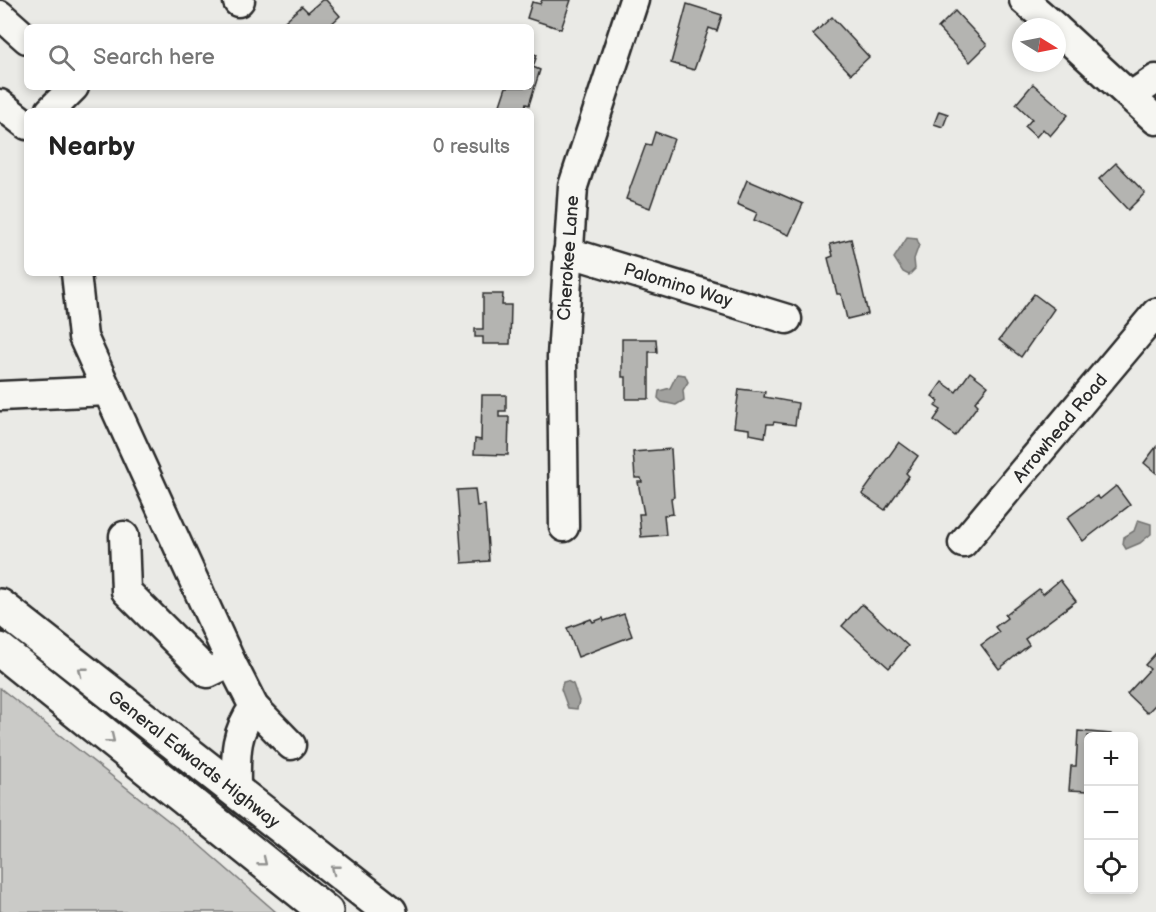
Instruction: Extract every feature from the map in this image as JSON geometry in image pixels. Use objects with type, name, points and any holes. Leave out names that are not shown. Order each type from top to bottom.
[{"type":"main road","name":"General Edwards Highway","points":[[0,606],[390,912]]},
{"type":"main road","name":"General Edwards Highway","points":[[0,650],[326,912]]},
{"type":"street","name":"Cherokee Lane","points":[[564,527],[562,357],[573,186],[634,0]]},
{"type":"street","points":[[1024,0],[1045,18]]},
{"type":"street","points":[[0,15],[24,36]]},
{"type":"street","points":[[1066,37],[1156,120]]},
{"type":"street","points":[[1131,96],[1156,79]]},
{"type":"street","points":[[53,108],[71,90]]},
{"type":"street","points":[[0,104],[24,123]]},
{"type":"street","name":"Palomino Way","points":[[568,252],[787,319]]},
{"type":"street","points":[[76,276],[83,337],[231,662],[254,707],[291,745]]},
{"type":"street","name":"Arrowhead Road","points":[[963,543],[1156,313]]},
{"type":"street","points":[[0,396],[108,391]]},
{"type":"street","points":[[124,536],[126,591],[208,673],[231,662]]},
{"type":"street","points":[[236,792],[236,740],[242,723],[254,707]]},
{"type":"shaded area","points":[[907,238],[917,239],[919,245],[914,259],[915,269],[909,275],[903,272],[894,258]]},
{"type":"shaded area","points":[[677,374],[685,375],[688,382],[683,390],[684,400],[676,405],[662,402],[658,398],[659,391],[670,388]]},
{"type":"shaded area","points":[[1138,520],[1151,524],[1151,534],[1140,543],[1126,549],[1123,544],[1124,537],[1134,531]]},
{"type":"shaded area","points":[[563,682],[573,684],[579,701],[577,709],[568,708],[561,689]]},
{"type":"shaded area","points":[[0,688],[198,844],[276,912],[0,912]]},
{"type":"building","points":[[322,0],[326,0],[340,16],[331,24],[281,24],[302,6],[308,12]]},
{"type":"building","points":[[542,0],[571,0],[561,29],[527,18],[532,2],[540,4]]},
{"type":"building","points":[[687,4],[722,15],[717,31],[709,28],[694,70],[671,63]]},
{"type":"building","points":[[955,11],[987,45],[970,62],[938,28]]},
{"type":"building","points":[[832,17],[869,57],[851,74],[813,34]]},
{"type":"building","points":[[534,67],[540,70],[534,89]]},
{"type":"building","points":[[1033,84],[1068,115],[1050,136],[1043,129],[1036,137],[1025,127],[1032,119],[1016,104]]},
{"type":"building","points":[[505,90],[534,90],[529,105],[526,104],[524,108],[499,108]]},
{"type":"building","points":[[939,111],[948,114],[943,127],[934,124]]},
{"type":"building","points":[[655,132],[674,139],[650,208],[626,199],[646,144],[651,145]]},
{"type":"building","points":[[1116,163],[1145,193],[1128,210],[1099,179]]},
{"type":"building","points":[[747,180],[803,204],[789,235],[754,220],[757,213],[737,204]]},
{"type":"building","points":[[851,239],[868,314],[847,319],[841,294],[837,294],[828,258],[833,256],[830,244]]},
{"type":"building","points":[[483,294],[503,294],[502,305],[511,305],[510,344],[483,344],[483,337],[475,337],[475,329],[483,329]]},
{"type":"building","points":[[1034,294],[1054,309],[1021,357],[999,340]]},
{"type":"building","points":[[622,339],[656,339],[657,352],[649,352],[649,399],[626,399],[626,377],[622,377]]},
{"type":"building","points":[[970,372],[988,386],[975,402],[978,405],[955,436],[934,420],[941,410],[935,406],[939,401],[932,396],[942,382],[956,392]]},
{"type":"building","points":[[739,389],[765,392],[764,397],[798,403],[795,425],[774,422],[767,424],[765,437],[749,434],[749,429],[734,427]]},
{"type":"building","points":[[482,395],[506,395],[506,411],[499,411],[499,417],[509,417],[508,455],[474,454],[475,439],[481,440]]},
{"type":"building","points":[[899,442],[918,456],[906,473],[909,476],[885,510],[862,494]]},
{"type":"building","points":[[1156,447],[1156,473],[1144,463]]},
{"type":"building","points":[[671,449],[674,497],[671,498],[673,514],[664,515],[666,535],[641,537],[639,514],[644,514],[638,482],[642,482],[641,478],[635,478],[633,452]]},
{"type":"building","points":[[1116,486],[1130,505],[1083,541],[1067,518],[1097,496],[1100,499]]},
{"type":"building","points":[[475,489],[477,506],[485,505],[489,561],[462,563],[457,490]]},
{"type":"building","points":[[1060,580],[1076,601],[1025,639],[1029,645],[999,669],[981,645],[999,632],[995,627],[1007,618],[1005,615],[1039,589],[1043,594]]},
{"type":"building","points":[[862,604],[908,646],[889,668],[842,626]]},
{"type":"building","points":[[624,614],[632,636],[578,657],[567,628],[591,619],[593,622],[603,618],[604,621]]},
{"type":"building","points":[[1156,653],[1156,704],[1147,713],[1127,694],[1150,669],[1145,665]]},
{"type":"building","points":[[1078,731],[1089,732],[1084,732],[1084,791],[1069,790],[1071,766],[1076,766]]}]
